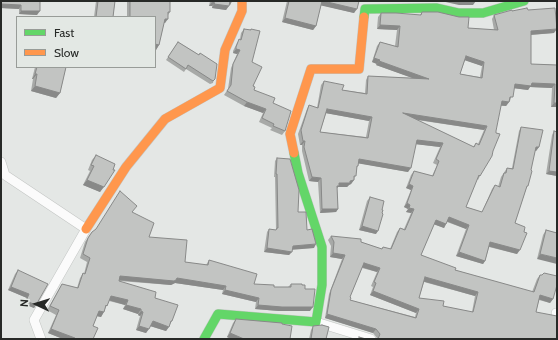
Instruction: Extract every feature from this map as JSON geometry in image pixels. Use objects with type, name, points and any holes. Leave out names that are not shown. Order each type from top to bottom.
[{"type":"street","points":[[41,339],[34,320],[86,229],[126,168],[165,119],[220,88],[225,50],[242,11],[242,1]]},
{"type":"street","points":[[316,322],[322,285],[322,247],[298,173],[290,134],[311,69],[359,69],[365,9],[436,8],[458,13],[483,13],[524,1]]},
{"type":"street","points":[[1,162],[5,175],[86,229]]},
{"type":"street","points":[[204,339],[218,314],[316,322],[371,339]]},
{"type":"building","points":[[1,1],[40,1],[40,11],[21,11],[21,5],[1,4]]},
{"type":"building","points":[[98,1],[115,1],[113,16],[96,16]]},
{"type":"building","points":[[130,1],[170,1],[170,12],[168,12],[168,19],[165,19],[159,45],[156,44],[156,16],[130,16]]},
{"type":"building","points":[[212,1],[230,1],[229,6],[214,4],[215,3]]},
{"type":"building","points":[[289,1],[322,1],[316,26],[285,18]]},
{"type":"building","points":[[323,1],[359,1],[357,9]]},
{"type":"building","points":[[527,8],[528,10],[555,8],[557,29],[531,31],[531,64],[557,65],[557,103],[554,103],[555,84],[532,83],[531,86],[515,84],[513,97],[510,97],[509,102],[502,101],[496,131],[496,133],[500,134],[492,156],[480,176],[479,175],[466,207],[482,212],[495,185],[500,187],[507,168],[513,169],[521,127],[543,130],[539,147],[536,147],[528,186],[515,223],[525,227],[524,232],[527,233],[520,250],[490,242],[485,261],[459,252],[469,225],[449,217],[446,224],[436,220],[421,255],[456,268],[455,270],[534,292],[540,275],[544,273],[557,276],[557,285],[553,299],[540,295],[536,312],[557,316],[557,339],[378,339],[380,334],[376,329],[327,314],[331,290],[345,255],[333,253],[334,242],[331,236],[361,239],[361,242],[382,249],[383,247],[391,249],[400,228],[405,230],[414,209],[409,208],[410,205],[407,203],[413,186],[409,184],[414,171],[433,176],[439,161],[436,159],[443,143],[417,140],[411,168],[359,159],[354,180],[350,181],[350,183],[339,183],[339,186],[337,186],[338,209],[322,209],[321,178],[312,177],[304,147],[305,141],[303,141],[301,130],[309,105],[318,108],[324,81],[344,85],[342,90],[367,94],[368,76],[429,79],[374,58],[380,42],[398,47],[400,26],[380,25],[381,13],[421,15],[422,12],[438,12],[459,17],[469,17],[468,28],[498,30],[494,15]],"holes":[[[466,56],[484,62],[482,78],[460,74]],[[327,109],[372,117],[368,138],[320,132]],[[403,113],[487,126],[479,145],[476,143],[474,147]],[[364,263],[380,268],[374,282],[376,283],[373,291],[419,309],[416,318],[350,300],[350,297]],[[425,277],[478,292],[473,312],[443,306],[444,301],[419,298]]]},
{"type":"building","points":[[244,29],[260,31],[252,62],[262,67],[253,86],[255,87],[254,90],[275,98],[273,103],[291,111],[285,131],[273,126],[274,124],[262,118],[266,109],[247,102],[227,91],[231,85],[233,64],[240,50],[236,49],[236,47],[239,39],[241,40]]},
{"type":"building","points":[[178,42],[199,55],[200,53],[217,64],[215,79],[213,81],[188,65],[186,69],[168,57]]},
{"type":"building","points":[[37,68],[66,68],[60,93],[35,86],[37,74],[35,74]]},
{"type":"building","points":[[554,131],[557,132],[557,172],[549,171]]},
{"type":"building","points":[[96,155],[115,164],[113,170],[115,170],[104,187],[87,180],[94,166],[91,165]]},
{"type":"building","points":[[277,158],[290,159],[299,190],[298,212],[306,212],[307,230],[312,229],[316,244],[293,246],[292,252],[267,248],[269,229],[276,230],[278,228],[276,174]]},
{"type":"building","points":[[120,191],[137,206],[132,212],[154,223],[149,237],[187,240],[185,262],[208,265],[209,260],[257,274],[254,284],[274,285],[274,287],[291,287],[291,284],[305,285],[305,289],[315,289],[313,307],[258,305],[259,298],[225,290],[226,286],[177,278],[174,281],[120,276],[119,281],[156,292],[155,298],[178,305],[169,327],[153,321],[149,329],[139,326],[143,312],[141,309],[126,305],[128,300],[111,296],[104,312],[99,311],[93,326],[98,328],[93,339],[74,339],[75,338],[51,329],[59,310],[50,306],[62,284],[78,288],[83,273],[85,274],[90,258],[83,254],[88,238],[96,229]]},
{"type":"building","points":[[370,197],[384,201],[382,210],[383,214],[378,231],[362,226]]},
{"type":"building","points":[[546,230],[557,233],[557,258],[540,254]]},
{"type":"building","points":[[18,270],[48,284],[36,305],[26,301],[29,294],[11,287]]},
{"type":"building","points":[[236,319],[282,323],[292,326],[290,339],[244,339],[230,333]]},
{"type":"building","points":[[322,325],[329,327],[326,339],[311,339],[313,326]]},
{"type":"traffic: fast","points":[[364,17],[365,9],[436,8],[458,13],[483,13],[524,1]]},
{"type":"traffic: fast","points":[[204,339],[218,314],[316,322],[322,285],[322,247],[298,173],[294,153]]},
{"type":"traffic: slow","points":[[86,229],[126,167],[165,119],[220,88],[225,50],[242,11],[242,1]]},
{"type":"traffic: slow","points":[[294,153],[290,134],[311,69],[359,69],[364,17]]}]
